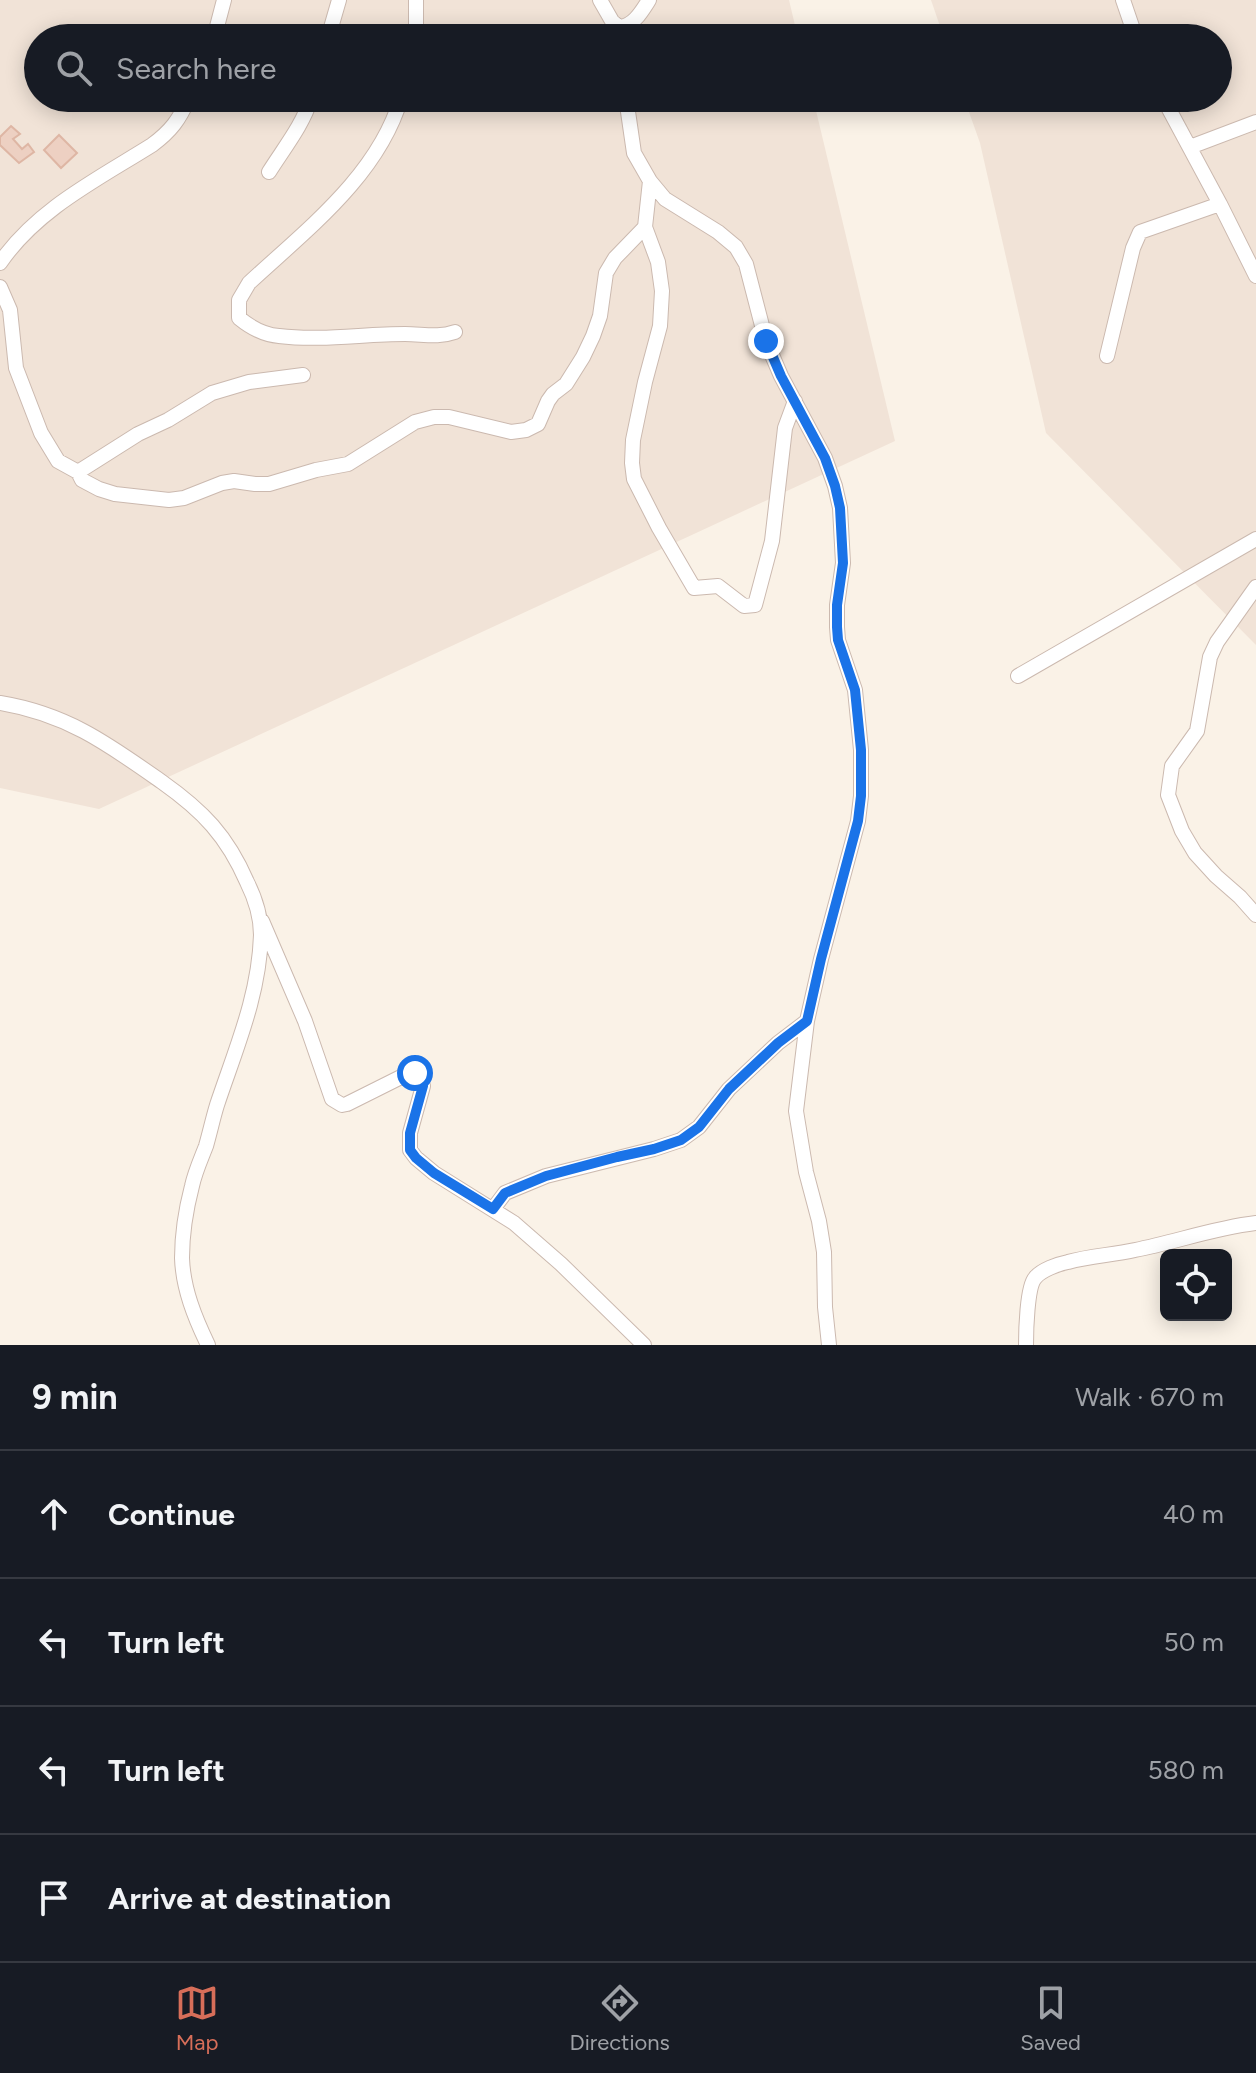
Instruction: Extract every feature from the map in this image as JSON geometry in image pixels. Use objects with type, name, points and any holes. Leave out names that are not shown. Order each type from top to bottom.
[{"type":"street","points":[[218,24],[224,0]]},
{"type":"street","points":[[332,24],[339,0]]},
{"type":"street","points":[[416,0],[416,24]]},
{"type":"street","points":[[600,0],[614,24]]},
{"type":"street","points":[[630,24],[649,0]]},
{"type":"street","points":[[1123,0],[1131,24]]},
{"type":"street","points":[[0,263],[11,247],[55,207],[152,145],[173,127],[181,112]]},
{"type":"street","points":[[269,172],[306,112]]},
{"type":"street","points":[[395,112],[378,150],[362,174],[249,283],[239,300],[239,318],[248,326],[276,336],[441,336],[455,332]]},
{"type":"street","points":[[628,112],[634,153],[650,181],[665,199],[736,247],[746,264],[766,341],[825,458],[840,508],[843,563],[837,627],[838,640],[855,690],[861,750],[861,796],[858,821],[807,1021],[796,1111],[824,1252],[829,1345]]},
{"type":"street","points":[[1171,112],[1256,276]]},
{"type":"street","points":[[1190,147],[1256,122]]},
{"type":"street","points":[[650,181],[645,227],[658,262],[662,291],[660,326],[633,440],[632,463],[634,479],[694,588],[718,586],[744,606],[755,605],[772,541],[785,428],[795,401]]},
{"type":"street","points":[[1107,356],[1133,248],[1140,232],[1220,204]]},
{"type":"street","points":[[0,287],[10,310],[16,368],[41,433],[58,461],[99,489],[115,494],[169,500],[184,498],[222,483],[269,484],[348,464],[415,422],[434,417],[449,417],[511,432],[538,424],[553,394],[575,373],[593,336],[600,316],[606,273],[615,258],[645,227]]},
{"type":"street","points":[[78,472],[212,393],[249,382],[303,375]]},
{"type":"street","points":[[1018,676],[1256,539]]},
{"type":"street","points":[[1256,587],[1210,657],[1197,731],[1172,766],[1168,795],[1182,831],[1195,853],[1256,915]]},
{"type":"street","points":[[0,703],[28,708],[67,721],[182,795],[208,819],[236,855],[256,901],[261,932],[256,978],[245,1027],[192,1186],[185,1223],[182,1260],[186,1288],[208,1345]]},
{"type":"street","points":[[258,912],[305,1021],[332,1099],[342,1105],[347,1104],[409,1073],[418,1075],[423,1086],[410,1133],[410,1150],[416,1158],[434,1173],[514,1223],[644,1345]]},
{"type":"street","points":[[493,1209],[505,1193],[546,1176],[681,1140],[699,1127],[729,1089],[778,1043],[807,1021]]},
{"type":"street","points":[[1026,1345],[1025,1327],[1035,1276],[1067,1262],[1136,1250],[1228,1226],[1256,1223]]},
{"type":"shaded area","points":[[0,0],[789,0],[795,24],[24,24],[24,112],[816,112],[895,441],[99,809],[0,788]]},
{"type":"shaded area","points":[[931,0],[1256,0],[1256,645],[1046,433],[980,143],[969,112],[1232,112],[1232,24],[939,24]]},
{"type":"building","points":[[11,126],[20,134],[13,139],[22,149],[28,144],[34,152],[19,163],[0,145],[0,137]]},
{"type":"building","points":[[59,135],[77,153],[61,168],[44,150]]},
{"type":"route","points":[[415,1073],[423,1086],[410,1133],[410,1150],[434,1173],[493,1209],[505,1193],[518,1186],[681,1140],[699,1127],[729,1089],[778,1043],[807,1021],[858,821],[861,750],[855,690],[838,640],[837,605],[843,563],[840,508],[835,486],[825,458],[766,341]]}]
